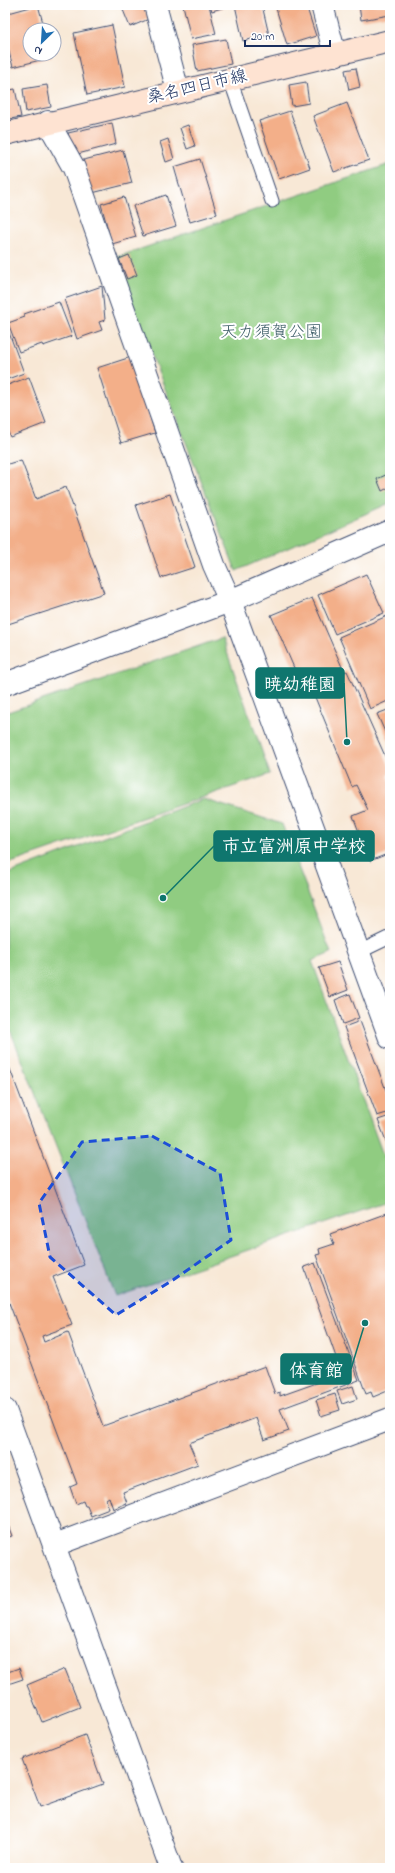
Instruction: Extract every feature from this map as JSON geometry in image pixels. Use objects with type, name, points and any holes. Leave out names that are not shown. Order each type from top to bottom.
[{"type":"main road","name":"桑名四日市線","points":[[5,134],[48,122],[390,41]]},
{"type":"street","points":[[154,5],[178,91]]},
{"type":"street","points":[[322,5],[334,55]]},
{"type":"street","points":[[48,122],[74,168],[214,565],[230,602],[390,1038]]},
{"type":"street","points":[[5,684],[230,602],[390,531]]},
{"type":"street","points":[[5,1410],[171,1868]]},
{"type":"street","points":[[55,1545],[390,1419]]},
{"type":"lane","points":[[230,79],[272,201]]},
{"type":"lane","points":[[359,952],[390,937]]},
{"type":"highlighted area","points":[[152,1136],[220,1173],[231,1240],[173,1280],[116,1315],[50,1257],[39,1203],[82,1142]]},
{"type":"green space","name":"天カ須賀公園","points":[[390,164],[390,503],[236,571],[114,258]]},
{"type":"green space","points":[[222,638],[270,774],[5,865],[5,713]]},
{"type":"green space","points":[[203,799],[282,824],[331,953],[312,961],[390,1174],[390,1201],[115,1296],[5,1017],[5,875]]},
{"type":"building","points":[[38,5],[43,22],[22,22],[22,62],[32,62],[13,67],[5,37],[5,14]]},
{"type":"building","points":[[121,5],[143,5],[149,19],[130,27]]},
{"type":"building","points":[[183,5],[209,5],[216,34],[191,39]]},
{"type":"building","points":[[210,5],[225,5],[225,7],[212,11]]},
{"type":"building","points":[[235,5],[262,5],[269,35],[243,41]]},
{"type":"building","points":[[275,5],[306,5],[316,36],[287,45]]},
{"type":"building","points":[[359,5],[390,5],[390,15],[361,20]]},
{"type":"building","points":[[112,25],[125,87],[87,95],[74,33]]},
{"type":"building","points":[[226,39],[231,64],[197,71],[192,45]]},
{"type":"building","points":[[356,68],[360,87],[349,90],[345,70]]},
{"type":"building","points":[[306,82],[309,103],[292,106],[289,85]]},
{"type":"building","points":[[47,85],[51,107],[26,112],[23,89]]},
{"type":"building","points":[[15,89],[21,117],[5,120],[5,91]]},
{"type":"building","points":[[347,103],[369,160],[334,172],[313,116]]},
{"type":"building","points":[[290,111],[310,168],[279,179],[259,121]]},
{"type":"building","points":[[112,123],[116,144],[74,155],[68,133]]},
{"type":"building","points":[[188,125],[195,146],[187,149],[180,128]]},
{"type":"building","points":[[168,139],[174,159],[166,162],[160,142]]},
{"type":"building","points":[[123,150],[132,183],[88,194],[80,161]]},
{"type":"building","points":[[200,159],[217,214],[190,222],[174,167]]},
{"type":"building","points":[[166,195],[176,226],[143,236],[133,206]]},
{"type":"building","points":[[124,197],[136,237],[112,244],[101,204]]},
{"type":"building","points":[[129,255],[137,275],[127,279],[119,259]]},
{"type":"building","points":[[102,286],[105,320],[99,322],[102,330],[77,339],[64,299]]},
{"type":"building","points":[[59,302],[72,336],[19,352],[8,323],[25,317],[24,314]]},
{"type":"building","points":[[5,322],[24,373],[5,380]]},
{"type":"building","points":[[131,357],[155,433],[121,443],[97,368]]},
{"type":"building","points":[[29,377],[46,423],[10,437],[5,424],[5,386]]},
{"type":"building","points":[[21,460],[36,499],[66,487],[104,593],[5,625],[5,465]]},
{"type":"building","points":[[390,473],[390,487],[382,491],[377,479]]},
{"type":"building","points":[[170,494],[195,567],[161,578],[136,505]]},
{"type":"building","points":[[366,574],[384,613],[335,634],[318,595]]},
{"type":"building","points":[[312,598],[342,667],[301,684],[271,615]]},
{"type":"building","points":[[387,616],[390,623],[390,700],[370,709],[339,637]]},
{"type":"building","points":[[347,671],[390,767],[390,773],[388,775],[390,781],[390,853],[370,861],[353,816],[368,810],[356,785],[352,787],[310,685]]},
{"type":"building","points":[[390,709],[390,743],[377,714]]},
{"type":"building","points":[[338,962],[348,990],[330,997],[319,968]]},
{"type":"building","points":[[350,994],[359,1018],[343,1024],[335,1000]]},
{"type":"building","points":[[360,1021],[390,1101],[390,1112],[377,1116],[344,1027]]},
{"type":"building","points":[[5,1056],[84,1265],[53,1277],[72,1325],[42,1336],[44,1342],[68,1332],[103,1426],[265,1366],[275,1394],[280,1392],[280,1396],[342,1374],[304,1267],[315,1263],[359,1380],[280,1409],[289,1431],[264,1440],[256,1418],[189,1443],[198,1464],[123,1492],[127,1503],[113,1509],[109,1497],[106,1499],[109,1509],[91,1516],[83,1501],[76,1504],[70,1487],[77,1484],[5,1292]]},
{"type":"building","points":[[390,1116],[390,1145],[388,1146],[378,1120]]},
{"type":"building","points":[[390,1212],[390,1390],[373,1397],[371,1392],[366,1394],[316,1255],[320,1254],[319,1249],[334,1244],[330,1234]]},
{"type":"building","points":[[353,1386],[357,1399],[342,1404],[337,1391]]},
{"type":"building","points":[[335,1394],[340,1410],[321,1416],[316,1400]]},
{"type":"building","points":[[5,1517],[12,1536],[5,1538]]},
{"type":"building","points":[[19,1668],[23,1679],[5,1685],[5,1673]]},
{"type":"building","points":[[65,1669],[80,1707],[42,1722],[27,1685]]},
{"type":"building","points":[[85,1735],[103,1784],[40,1807],[22,1759]]},
{"type":"place","name":"暁幼稚園","points":[[347,742]]},
{"type":"place","name":"市立富洲原中学校","points":[[163,898]]},
{"type":"place","name":"体育館","points":[[365,1323]]}]
